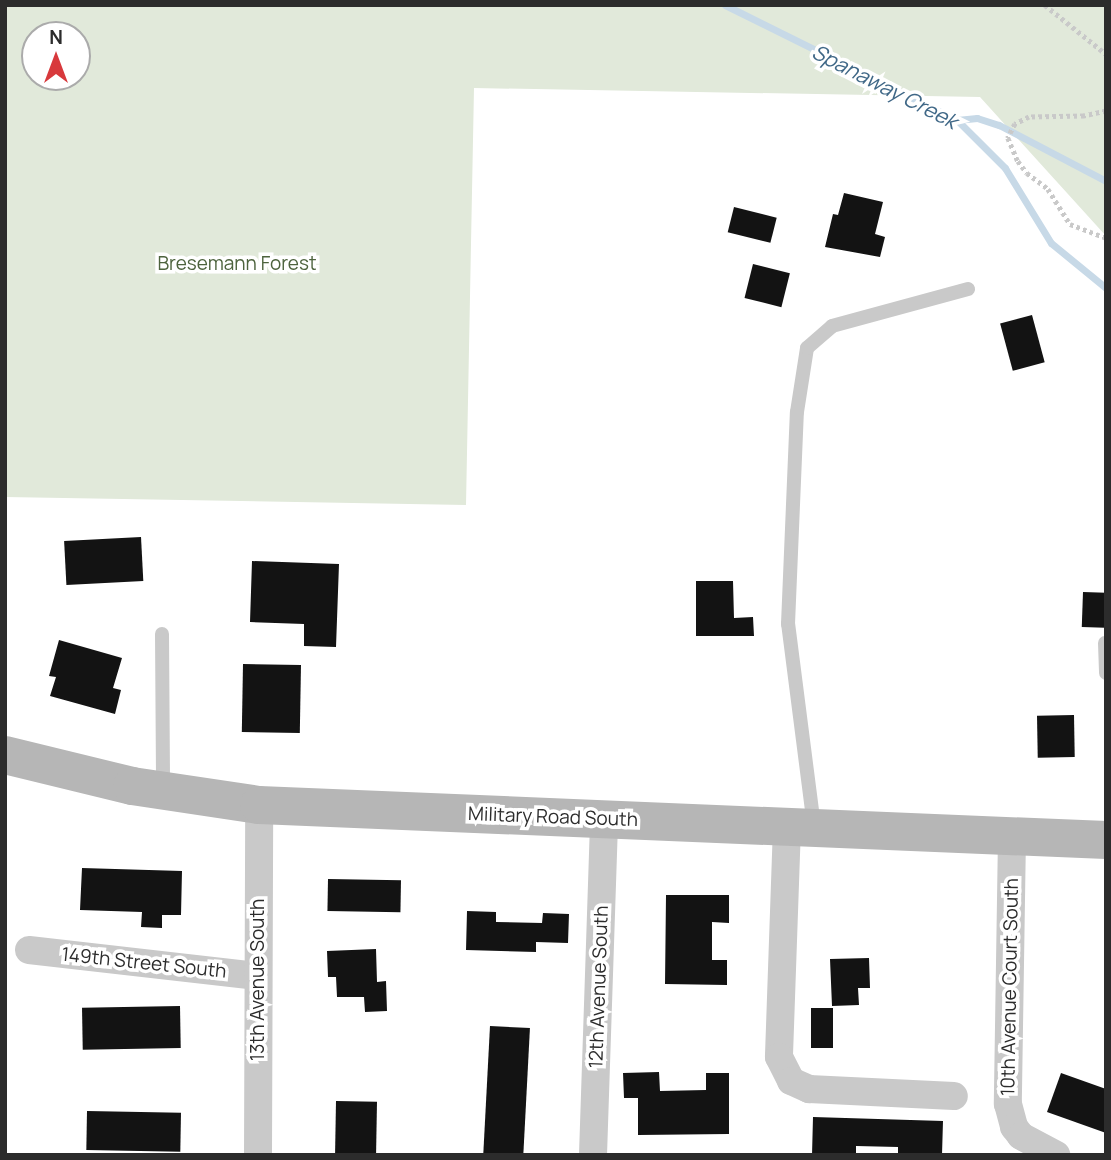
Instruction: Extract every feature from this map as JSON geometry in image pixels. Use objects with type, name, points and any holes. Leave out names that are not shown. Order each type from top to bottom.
[{"type":"main road","name":"Military Road South","points":[[5,755],[87,776],[258,805],[1106,840]]},
{"type":"street","name":"13th Avenue South","points":[[258,805],[258,1155]]},
{"type":"street","name":"12th Avenue South","points":[[593,1155],[604,820]]},
{"type":"street","points":[[801,826],[779,1057],[791,1081],[810,1089],[954,1096]]},
{"type":"street","name":"10th Avenue Court South","points":[[1012,836],[1008,1104],[1014,1127],[1021,1136],[1056,1155]]},
{"type":"street","name":"149th Street South","points":[[29,950],[258,976]]},
{"type":"lane","points":[[801,826],[788,624],[797,412],[807,348],[831,326],[968,289]]},
{"type":"lane","points":[[162,634],[163,791]]},
{"type":"lane","points":[[1105,643],[1106,673]]},
{"type":"path","points":[[1045,5],[1106,54]]},
{"type":"path","points":[[1106,111],[1084,117],[1029,117],[1016,124],[1008,138],[1018,161],[1027,173],[1048,188],[1070,224],[1106,238]]},
{"type":"green space","name":"Bresemann Forest","points":[[5,5],[1106,5],[1106,236],[980,97],[474,88],[466,505],[5,497]]},
{"type":"building","points":[[844,193],[883,202],[875,234],[885,237],[880,257],[825,247],[833,214],[838,215]]},
{"type":"building","points":[[734,207],[777,218],[770,243],[728,232]]},
{"type":"building","points":[[753,264],[790,273],[781,307],[745,298]]},
{"type":"building","points":[[1032,315],[1045,362],[1013,371],[1000,324]]},
{"type":"building","points":[[141,537],[143,581],[66,585],[64,541]]},
{"type":"building","points":[[252,561],[339,564],[336,647],[304,646],[304,624],[250,622]]},
{"type":"building","points":[[696,581],[733,581],[734,618],[753,617],[754,636],[696,636]]},
{"type":"building","points":[[1083,592],[1106,593],[1105,628],[1082,627]]},
{"type":"building","points":[[59,640],[122,658],[113,688],[121,690],[115,714],[50,696],[56,677],[49,676]]},
{"type":"building","points":[[243,664],[301,665],[300,733],[242,732]]},
{"type":"building","points":[[1074,715],[1075,757],[1038,758],[1037,716]]},
{"type":"building","points":[[82,868],[182,871],[181,915],[162,915],[162,928],[141,927],[142,912],[80,910]]},
{"type":"building","points":[[328,879],[401,880],[400,912],[327,911]]},
{"type":"building","points":[[666,895],[729,895],[729,923],[712,922],[712,960],[727,960],[727,985],[665,984]]},
{"type":"building","points":[[467,911],[496,912],[496,922],[542,923],[543,913],[569,914],[568,943],[536,942],[536,952],[466,950]]},
{"type":"building","points":[[376,949],[377,982],[386,981],[387,1011],[365,1012],[364,997],[337,997],[336,977],[328,977],[327,951]]},
{"type":"building","points":[[869,958],[870,988],[858,988],[859,1005],[832,1006],[830,959]]},
{"type":"building","points":[[180,1006],[181,1048],[83,1050],[82,1008]]},
{"type":"building","points":[[811,1008],[833,1008],[833,1048],[811,1048]]},
{"type":"building","points":[[490,1026],[530,1028],[523,1155],[483,1155]]},
{"type":"building","points":[[659,1072],[660,1091],[706,1090],[706,1073],[729,1073],[729,1134],[638,1135],[638,1098],[624,1098],[623,1073]]},
{"type":"building","points":[[1061,1073],[1106,1089],[1106,1133],[1047,1112]]},
{"type":"building","points":[[336,1101],[377,1102],[376,1155],[335,1155]]},
{"type":"building","points":[[87,1111],[181,1113],[180,1152],[86,1150]]},
{"type":"building","points":[[813,1117],[943,1121],[942,1155],[898,1155],[898,1147],[856,1146],[856,1155],[812,1155]]},
{"type":"waterway","name":"Spanaway Creek","points":[[725,5],[957,120],[1005,168],[1051,243],[1106,288]]},
{"type":"waterway","points":[[957,120],[977,118],[999,125],[1106,181]]}]
